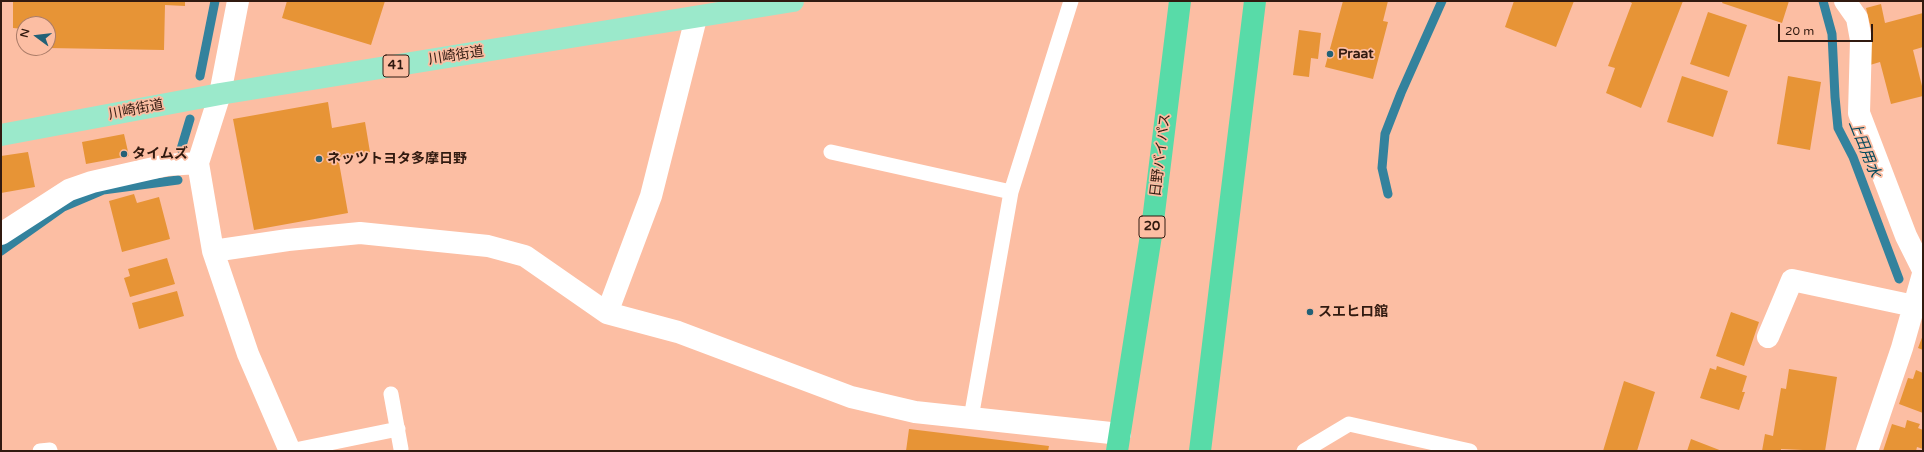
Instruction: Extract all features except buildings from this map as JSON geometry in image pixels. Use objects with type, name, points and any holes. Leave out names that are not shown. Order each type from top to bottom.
[{"type":"highway","name":"日野バイパス","points":[[1118,443],[1153,222],[1180,1]]},
{"type":"highway","points":[[1200,451],[1255,1]]},
{"type":"main road","name":"川崎街道","points":[[1,135],[220,94],[696,18],[793,1]]},
{"type":"street","points":[[238,1],[220,94],[198,163],[213,251],[248,354],[290,451]]},
{"type":"street","points":[[1845,1],[1857,18],[1861,40],[1859,113],[1906,236],[1923,270]]},
{"type":"street","points":[[607,314],[651,196],[696,18]]},
{"type":"street","points":[[1,234],[69,190],[92,182],[167,165],[198,163]]},
{"type":"street","points":[[213,251],[288,240],[360,233],[488,246],[525,256],[607,314],[678,332],[851,397],[915,412],[971,418],[1118,443]]},
{"type":"street","points":[[1867,451],[1923,274]]},
{"type":"street","points":[[1768,337],[1792,280],[1914,306]]},
{"type":"lane","points":[[971,418],[1011,192],[1071,1]]},
{"type":"lane","points":[[831,152],[1011,192]]},
{"type":"lane","points":[[391,394],[401,449]]},
{"type":"lane","points":[[1304,451],[1349,424],[1470,451]]},
{"type":"lane","points":[[290,451],[398,429]]},
{"type":"waterway","points":[[200,76],[215,1]]},
{"type":"waterway","points":[[1388,194],[1382,168],[1385,134],[1401,93],[1442,1]]},
{"type":"waterway","name":"上田用水","points":[[1823,1],[1832,34],[1838,128],[1853,157],[1899,279]]},
{"type":"waterway","points":[[181,149],[190,119]]},
{"type":"waterway","points":[[1,251],[63,207],[103,190],[178,180]]},
{"type":"place","name":"Praat","points":[[1330,54]]},
{"type":"place","name":"タイムズ","points":[[124,154]]},
{"type":"place","name":"ネッツトヨタ多摩日野","points":[[319,159]]},
{"type":"place","name":"スエヒロ館","points":[[1310,312]]}]
